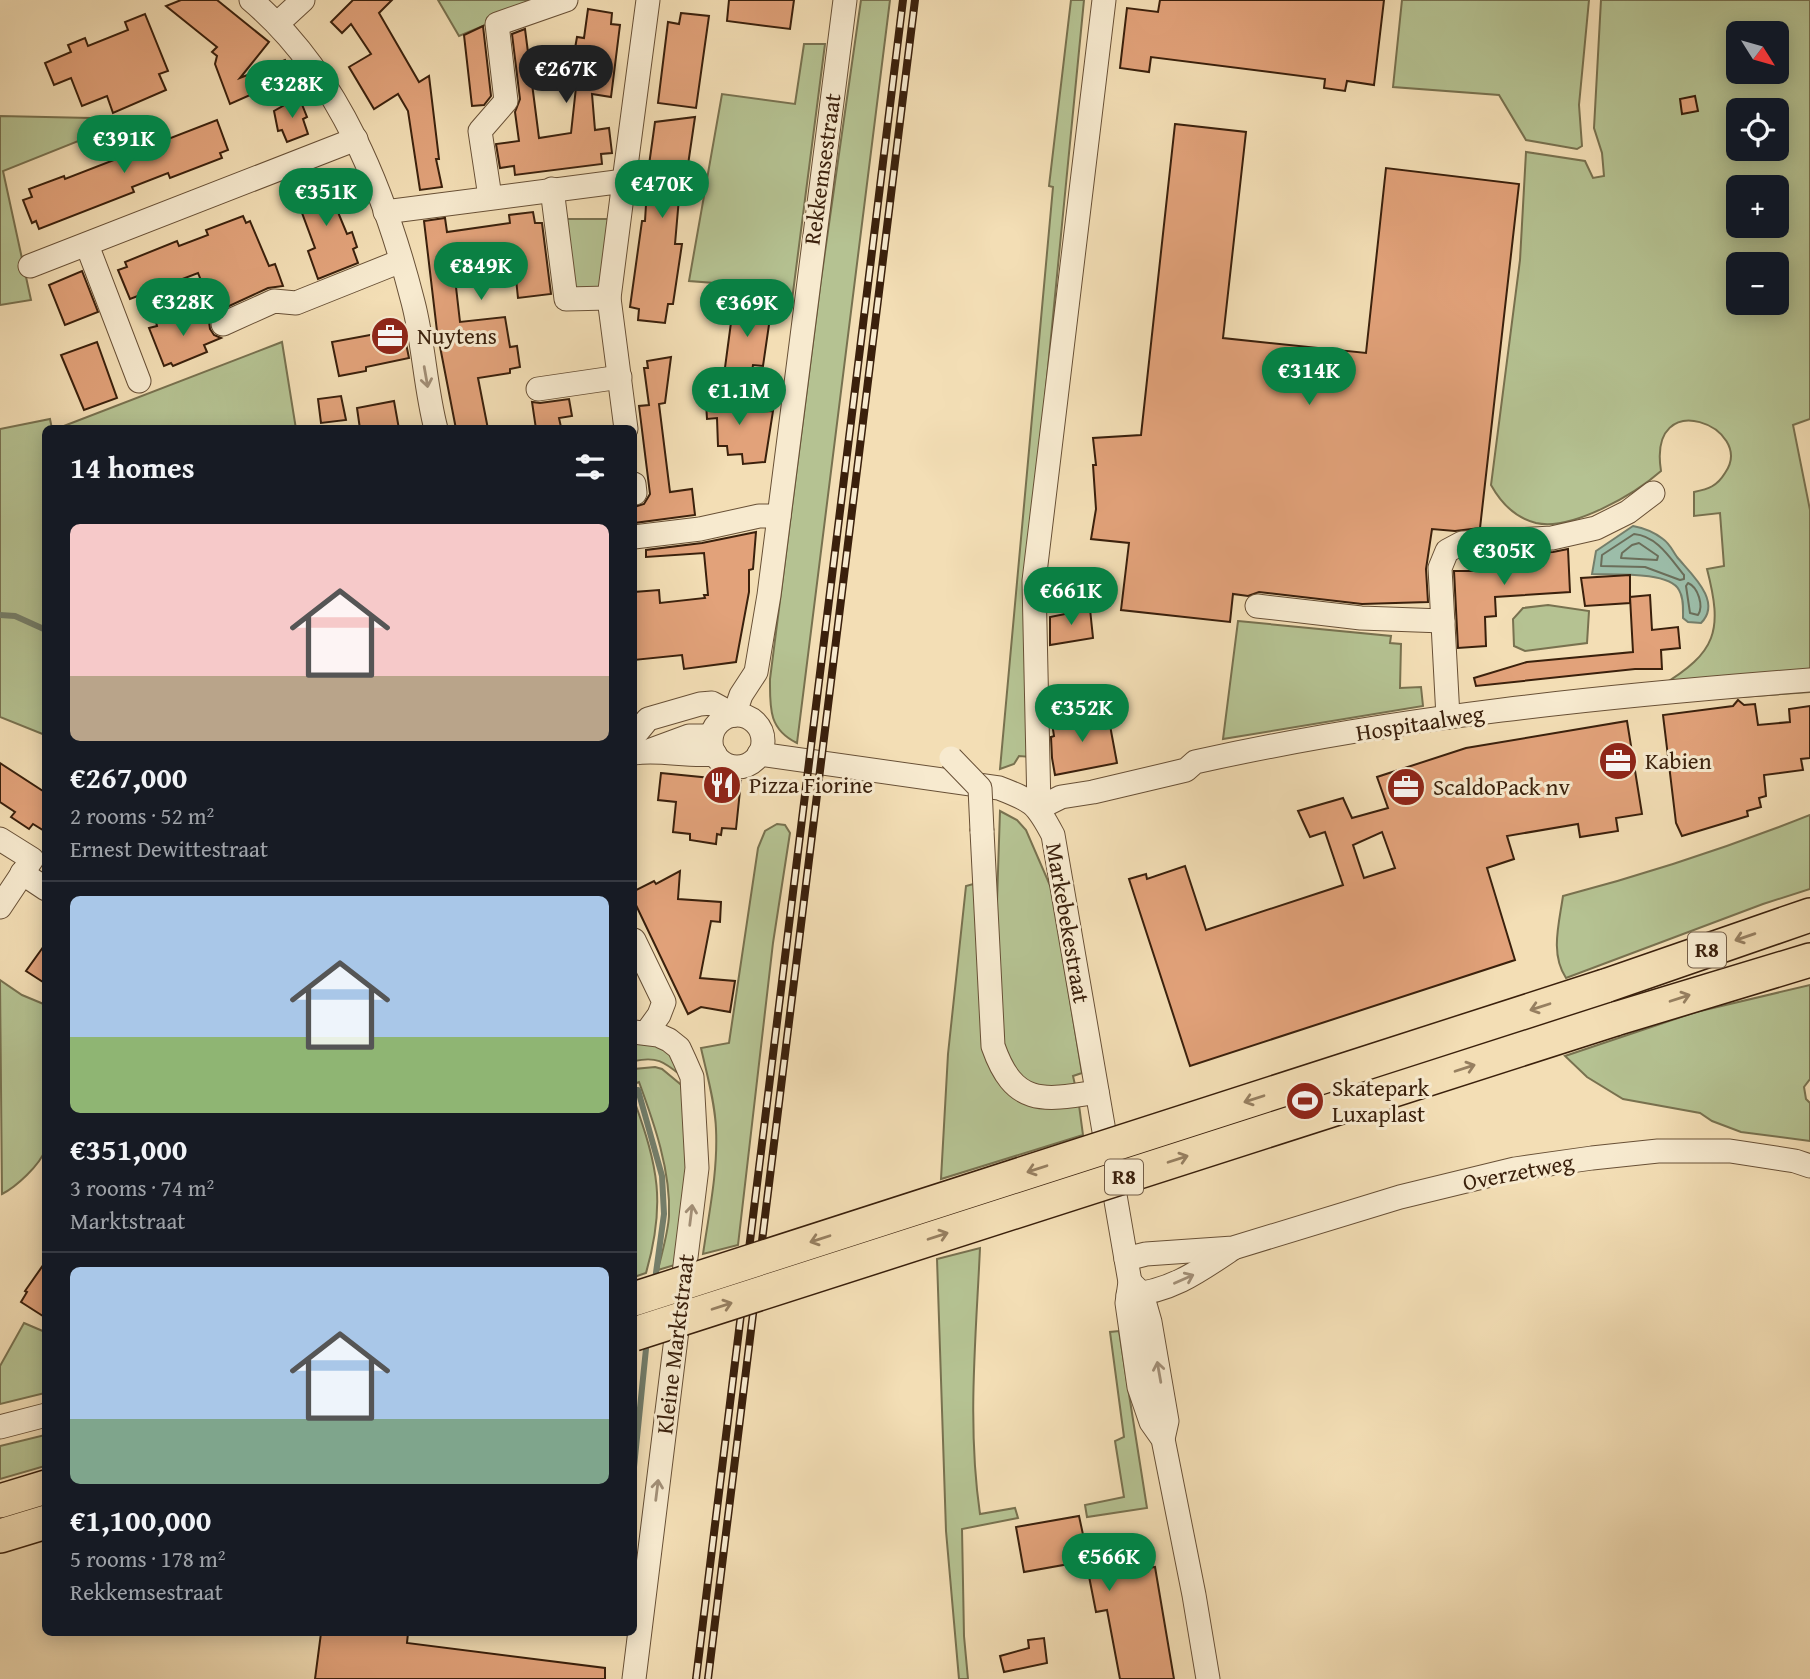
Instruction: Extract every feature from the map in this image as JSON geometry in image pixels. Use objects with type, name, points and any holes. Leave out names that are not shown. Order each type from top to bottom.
[{"type":"highway","name":"R8","points":[[637,1298],[1605,986],[1810,915]]},
{"type":"highway","name":"R8","points":[[637,1333],[1615,1019],[1810,960]]},
{"type":"highway","points":[[0,1501],[42,1488]]},
{"type":"highway","points":[[0,1536],[42,1523]]},
{"type":"street","points":[[251,0],[278,23],[327,89],[356,139],[385,212],[414,303],[435,425]]},
{"type":"street","points":[[278,23],[303,0]]},
{"type":"street","points":[[490,197],[480,131],[506,101],[497,24],[566,0]]},
{"type":"street","points":[[626,425],[609,298],[648,0]]},
{"type":"street","name":"Rekkemsestraat","points":[[743,717],[758,700],[756,672],[779,516],[845,0]]},
{"type":"street","points":[[1039,808],[1034,581],[1104,0]]},
{"type":"street","points":[[30,266],[356,139]]},
{"type":"street","points":[[385,212],[624,181]]},
{"type":"street","points":[[552,189],[566,299],[609,298]]},
{"type":"street","points":[[87,245],[139,381]]},
{"type":"street","points":[[223,324],[274,301],[296,303],[401,261]]},
{"type":"street","points":[[537,388],[620,377]]},
{"type":"street","points":[[1448,717],[1440,568],[1447,551],[1462,543],[1552,538],[1596,528],[1628,512],[1654,493]]},
{"type":"street","points":[[637,537],[701,529],[759,516],[779,516]]},
{"type":"street","points":[[1257,606],[1361,618],[1443,621]]},
{"type":"street","name":"Hospitaalweg","points":[[1039,808],[1061,797],[1186,770],[1195,762],[1217,757],[1448,717],[1636,694],[1810,680]]},
{"type":"street","points":[[713,745],[690,756],[638,747],[648,719],[712,703],[743,717],[761,732],[763,739],[759,754],[752,762],[742,766],[722,762],[713,745],[719,722],[743,717]]},
{"type":"street","points":[[759,754],[999,788],[1028,799],[1039,808]]},
{"type":"street","points":[[951,758],[981,788],[993,1046],[1001,1068],[1019,1090],[1035,1096],[1097,1092]]},
{"type":"street","name":"Markebekestraat","points":[[1039,808],[1053,835],[1133,1290],[1129,1324],[1139,1387],[1152,1422],[1163,1439],[1208,1679]]},
{"type":"street","points":[[0,839],[32,859],[0,907]]},
{"type":"street","points":[[22,873],[42,886]]},
{"type":"street","name":"Kleine Marktstraat","points":[[637,946],[664,1002],[659,1015],[640,1032]]},
{"type":"street","name":"Kleine Marktstraat","points":[[634,1679],[697,1168],[692,1077],[679,1048],[669,1040],[640,1032]]},
{"type":"street","name":"Overzetweg","points":[[1126,1259],[1146,1254],[1233,1248],[1400,1197],[1515,1169],[1592,1158],[1658,1151],[1731,1151],[1795,1161],[1810,1166]]},
{"type":"street","name":"Overzetweg","points":[[1133,1290],[1153,1293],[1195,1274],[1233,1248]]},
{"type":"street","points":[[0,1427],[42,1416]]},
{"type":"shaded area","points":[[438,0],[542,0],[543,1],[459,36]]},
{"type":"shaded area","points":[[861,0],[890,0],[797,743],[776,724],[771,708],[770,679],[821,280]]},
{"type":"shaded area","points":[[1071,0],[1084,0],[1026,592],[1031,757],[1019,756],[1014,764],[1000,769],[1053,187],[1049,186]]},
{"type":"shaded area","points":[[1402,0],[1589,0],[1579,105],[1582,146],[1577,149],[1526,140],[1499,95],[1393,87]]},
{"type":"shaded area","points":[[1601,0],[1810,0],[1810,419],[1793,425],[1810,510],[1810,692],[1697,700],[1661,686],[1694,662],[1711,638],[1714,624],[1712,590],[1707,569],[1724,566],[1720,513],[1694,516],[1694,492],[1716,484],[1725,473],[1731,456],[1727,441],[1715,429],[1700,422],[1684,421],[1670,428],[1661,444],[1661,471],[1620,500],[1567,521],[1536,523],[1522,517],[1504,504],[1491,485],[1520,260],[1526,152],[1585,161],[1593,178],[1604,176],[1602,153],[1594,128]]},
{"type":"shaded area","points":[[804,44],[825,44],[791,308],[740,299],[741,285],[689,281],[722,94],[795,104]]},
{"type":"shaded area","points":[[0,116],[91,118],[96,134],[3,171],[31,300],[0,305]]},
{"type":"shaded area","points":[[566,219],[609,219],[603,287],[579,290],[571,285]]},
{"type":"shaded area","points":[[282,342],[295,425],[66,425]]},
{"type":"shaded area","points":[[50,419],[51,425],[42,425],[42,734],[0,717],[0,429]]},
{"type":"shaded area","points":[[1548,605],[1589,611],[1587,643],[1525,651],[1514,646],[1513,619],[1523,608]]},
{"type":"shaded area","points":[[1238,621],[1391,636],[1390,643],[1401,644],[1400,688],[1421,687],[1423,706],[1223,739]]},
{"type":"shaded area","points":[[1000,811],[1017,820],[1026,830],[1052,890],[1082,1073],[1073,1076],[1075,1085],[1048,1089],[1027,1085],[1005,1056],[996,932]]},
{"type":"shaded area","points":[[1810,815],[1810,889],[1566,978],[1561,969],[1557,949],[1563,896],[1688,859]]},
{"type":"shaded area","points":[[777,824],[785,825],[790,833],[773,943],[738,1245],[703,1254],[716,1160],[716,1129],[701,1048],[729,1043],[758,848],[765,831]]},
{"type":"shaded area","points":[[977,883],[1003,1086],[1022,1101],[1038,1107],[1079,1105],[1083,1135],[941,1179],[948,1054],[966,886]]},
{"type":"shaded area","points":[[0,980],[22,995],[42,1003],[42,1156],[27,1175],[2,1194]]},
{"type":"shaded area","points":[[1810,985],[1810,1079],[1804,1087],[1806,1099],[1810,1103],[1810,1141],[1741,1132],[1712,1121],[1700,1113],[1623,1099],[1587,1077],[1565,1056],[1696,1012]]},
{"type":"shaded area","points":[[637,1042],[666,1048],[683,1077],[671,1067],[649,1059],[637,1061]]},
{"type":"shaded area","points":[[637,1069],[662,1069],[685,1088],[691,1145],[678,1264],[658,1270],[666,1236],[669,1199],[660,1148],[639,1082],[637,1083]]},
{"type":"shaded area","points":[[637,1109],[649,1145],[656,1185],[656,1226],[646,1273],[637,1276]]},
{"type":"shaded area","points":[[980,1248],[973,1414],[980,1514],[1015,1508],[1018,1518],[962,1529],[964,1636],[968,1679],[959,1679],[946,1531],[937,1259]]},
{"type":"shaded area","points":[[24,1323],[42,1331],[42,1394],[0,1404],[0,1366]]},
{"type":"shaded area","points":[[1119,1331],[1147,1508],[1087,1517],[1085,1505],[1124,1497],[1115,1441],[1124,1437],[1110,1332]]},
{"type":"shaded area","points":[[42,1436],[42,1467],[0,1479],[0,1446]]},
{"type":"water","points":[[1633,526],[1656,534],[1665,541],[1696,579],[1707,597],[1707,615],[1701,623],[1688,622],[1683,618],[1681,593],[1673,584],[1639,575],[1592,574],[1596,551]]},
{"type":"building","points":[[181,0],[217,0],[269,42],[240,78],[285,60],[293,82],[272,102],[266,88],[230,104],[215,64],[217,56],[212,52],[217,47],[166,6]]},
{"type":"building","points":[[353,0],[392,0],[379,13],[419,82],[429,76],[439,159],[436,159],[442,187],[420,190],[408,111],[398,94],[374,109],[349,67],[371,54],[351,24],[342,33],[331,22]]},
{"type":"building","points":[[729,0],[794,0],[790,29],[727,21]]},
{"type":"building","points":[[1160,0],[1384,0],[1374,85],[1347,81],[1345,91],[1324,88],[1325,79],[1151,57],[1149,72],[1120,68],[1127,8],[1158,12]]},
{"type":"building","points":[[588,9],[612,13],[611,24],[620,25],[611,97],[592,94],[595,130],[609,128],[612,153],[601,154],[602,164],[515,175],[514,166],[500,168],[496,144],[519,141],[515,112],[520,99],[512,34],[525,29],[539,138],[571,133],[577,78],[570,77],[577,37],[584,38]]},
{"type":"building","points":[[681,13],[709,16],[696,108],[658,103],[668,22],[679,24]]},
{"type":"building","points":[[145,14],[168,71],[159,74],[166,90],[113,113],[107,96],[82,106],[71,78],[54,85],[45,63],[71,52],[68,45],[85,38],[88,46],[128,30],[125,22]]},
{"type":"building","points":[[483,26],[491,96],[484,105],[472,106],[464,35]]},
{"type":"building","points":[[1695,96],[1698,111],[1682,114],[1680,99]]},
{"type":"building","points":[[299,97],[307,117],[303,119],[308,134],[287,142],[282,130],[278,131],[274,111]]},
{"type":"building","points":[[695,117],[683,199],[679,198],[675,244],[682,244],[673,304],[668,304],[665,323],[638,320],[639,309],[630,307],[642,221],[645,221],[655,122]]},
{"type":"building","points":[[217,120],[228,150],[220,153],[222,158],[170,178],[168,173],[132,187],[134,192],[39,229],[36,221],[32,223],[23,200],[32,197],[29,189],[64,176],[65,179]]},
{"type":"building","points":[[1175,124],[1246,132],[1223,338],[1366,353],[1386,168],[1519,184],[1480,528],[1455,531],[1432,529],[1426,569],[1428,602],[1362,604],[1259,592],[1248,596],[1233,594],[1230,622],[1121,610],[1129,543],[1091,539],[1096,509],[1093,438],[1141,435]]},
{"type":"building","points":[[323,175],[330,190],[335,188],[340,203],[335,205],[347,234],[352,232],[357,247],[353,249],[358,263],[318,279],[308,251],[315,248],[295,194],[298,193],[296,186]]},
{"type":"building","points":[[533,212],[535,223],[542,223],[551,294],[518,298],[516,279],[456,287],[460,322],[505,317],[510,347],[517,346],[520,367],[510,369],[510,373],[478,378],[487,425],[455,425],[437,331],[424,221],[445,218],[447,232],[510,223],[509,215]]},
{"type":"building","points":[[243,216],[246,223],[250,221],[269,266],[275,264],[283,286],[268,288],[214,313],[198,273],[130,299],[118,270],[127,267],[125,262],[177,241],[179,246],[208,235],[206,230]]},
{"type":"building","points":[[82,271],[98,312],[65,325],[49,285]]},
{"type":"building","points":[[734,300],[763,304],[762,310],[771,311],[763,366],[753,365],[751,378],[724,375]]},
{"type":"building","points":[[210,310],[210,329],[214,335],[221,338],[204,345],[207,352],[173,366],[171,363],[164,366],[149,328],[157,326],[156,322],[179,314],[182,321]]},
{"type":"building","points":[[403,329],[409,358],[339,376],[332,342]]},
{"type":"building","points":[[97,342],[117,398],[84,410],[61,355]]},
{"type":"building","points":[[671,357],[665,403],[659,404],[670,492],[692,489],[695,515],[637,523],[637,506],[644,504],[650,494],[639,406],[649,405],[644,368],[648,368],[647,361]]},
{"type":"building","points":[[723,382],[725,412],[773,411],[765,462],[743,464],[742,454],[728,455],[727,446],[718,446],[717,418],[707,419],[705,385]]},
{"type":"building","points":[[341,396],[346,420],[321,423],[318,399]]},
{"type":"building","points":[[569,399],[572,416],[559,418],[561,425],[535,425],[532,402]]},
{"type":"building","points":[[394,401],[398,425],[359,425],[357,408]]},
{"type":"building","points":[[756,532],[753,569],[749,570],[749,592],[736,662],[684,669],[682,655],[637,660],[637,592],[659,590],[660,603],[705,598],[704,595],[708,595],[704,553],[646,557],[646,550],[702,543]]},
{"type":"building","points":[[1568,549],[1570,592],[1495,597],[1496,616],[1485,617],[1486,646],[1458,648],[1454,571],[1473,571],[1471,556]]},
{"type":"building","points":[[1630,575],[1630,603],[1585,606],[1581,578]]},
{"type":"building","points":[[1650,595],[1652,630],[1678,627],[1680,648],[1661,650],[1662,669],[1635,669],[1476,686],[1474,678],[1527,662],[1633,652],[1630,597]]},
{"type":"building","points":[[1090,609],[1093,638],[1050,645],[1050,617]]},
{"type":"building","points":[[1738,700],[1744,705],[1755,704],[1758,725],[1790,722],[1789,709],[1810,706],[1810,758],[1801,759],[1803,770],[1764,775],[1766,796],[1759,798],[1761,807],[1747,811],[1748,816],[1682,836],[1676,823],[1663,715],[1733,706]]},
{"type":"building","points":[[1101,713],[1103,722],[1109,720],[1117,763],[1055,775],[1052,723]]},
{"type":"building","points":[[1627,721],[1642,814],[1616,818],[1618,831],[1580,837],[1578,824],[1507,836],[1514,859],[1487,868],[1515,960],[1190,1066],[1129,879],[1146,874],[1147,879],[1185,866],[1206,930],[1343,885],[1325,832],[1310,837],[1298,811],[1343,798],[1352,818],[1388,808],[1377,777],[1466,748]],"holes":[[[1382,832],[1395,868],[1364,878],[1353,845]]]},
{"type":"building","points":[[0,763],[42,790],[42,830],[33,824],[29,829],[11,817],[15,812],[0,802]]},
{"type":"building","points":[[661,773],[741,781],[736,829],[722,828],[721,835],[717,834],[716,844],[690,840],[690,834],[673,832],[676,802],[658,800]]},
{"type":"building","points":[[680,871],[678,899],[721,902],[720,922],[711,921],[700,978],[735,981],[730,1012],[701,1007],[688,1014],[637,907],[637,890],[654,881],[656,884]]},
{"type":"building","points":[[42,949],[42,981],[26,971]]},
{"type":"building","points":[[42,1267],[42,1315],[21,1302],[27,1292],[25,1291]]},
{"type":"building","points":[[1079,1516],[1087,1553],[1136,1542],[1141,1569],[1155,1567],[1174,1679],[1120,1679],[1107,1610],[1096,1612],[1086,1561],[1024,1572],[1016,1527]]},
{"type":"building","points":[[321,1636],[408,1636],[407,1643],[605,1668],[605,1679],[315,1679]]},
{"type":"building","points":[[1044,1638],[1047,1663],[1004,1672],[1000,1656],[1029,1648],[1028,1640]]},
{"type":"waterway","points":[[0,615],[15,616],[42,628]]},
{"type":"waterway","points":[[638,1090],[662,1176],[664,1214],[655,1280]]},
{"type":"waterway","points":[[637,1437],[647,1339]]},
{"type":"railway","points":[[696,1679],[903,0]]},
{"type":"railway","points":[[708,1679],[915,0]]},
{"type":"place","name":"Nuytens","points":[[390,336]]},
{"type":"place","name":"Kabien","points":[[1618,761]]},
{"type":"place","name":"Pizza Fiorine","points":[[722,785]]},
{"type":"place","name":"ScaldoPack nv","points":[[1406,787]]},
{"type":"place","name":"Skatepark Luxaplast","points":[[1305,1101]]}]
